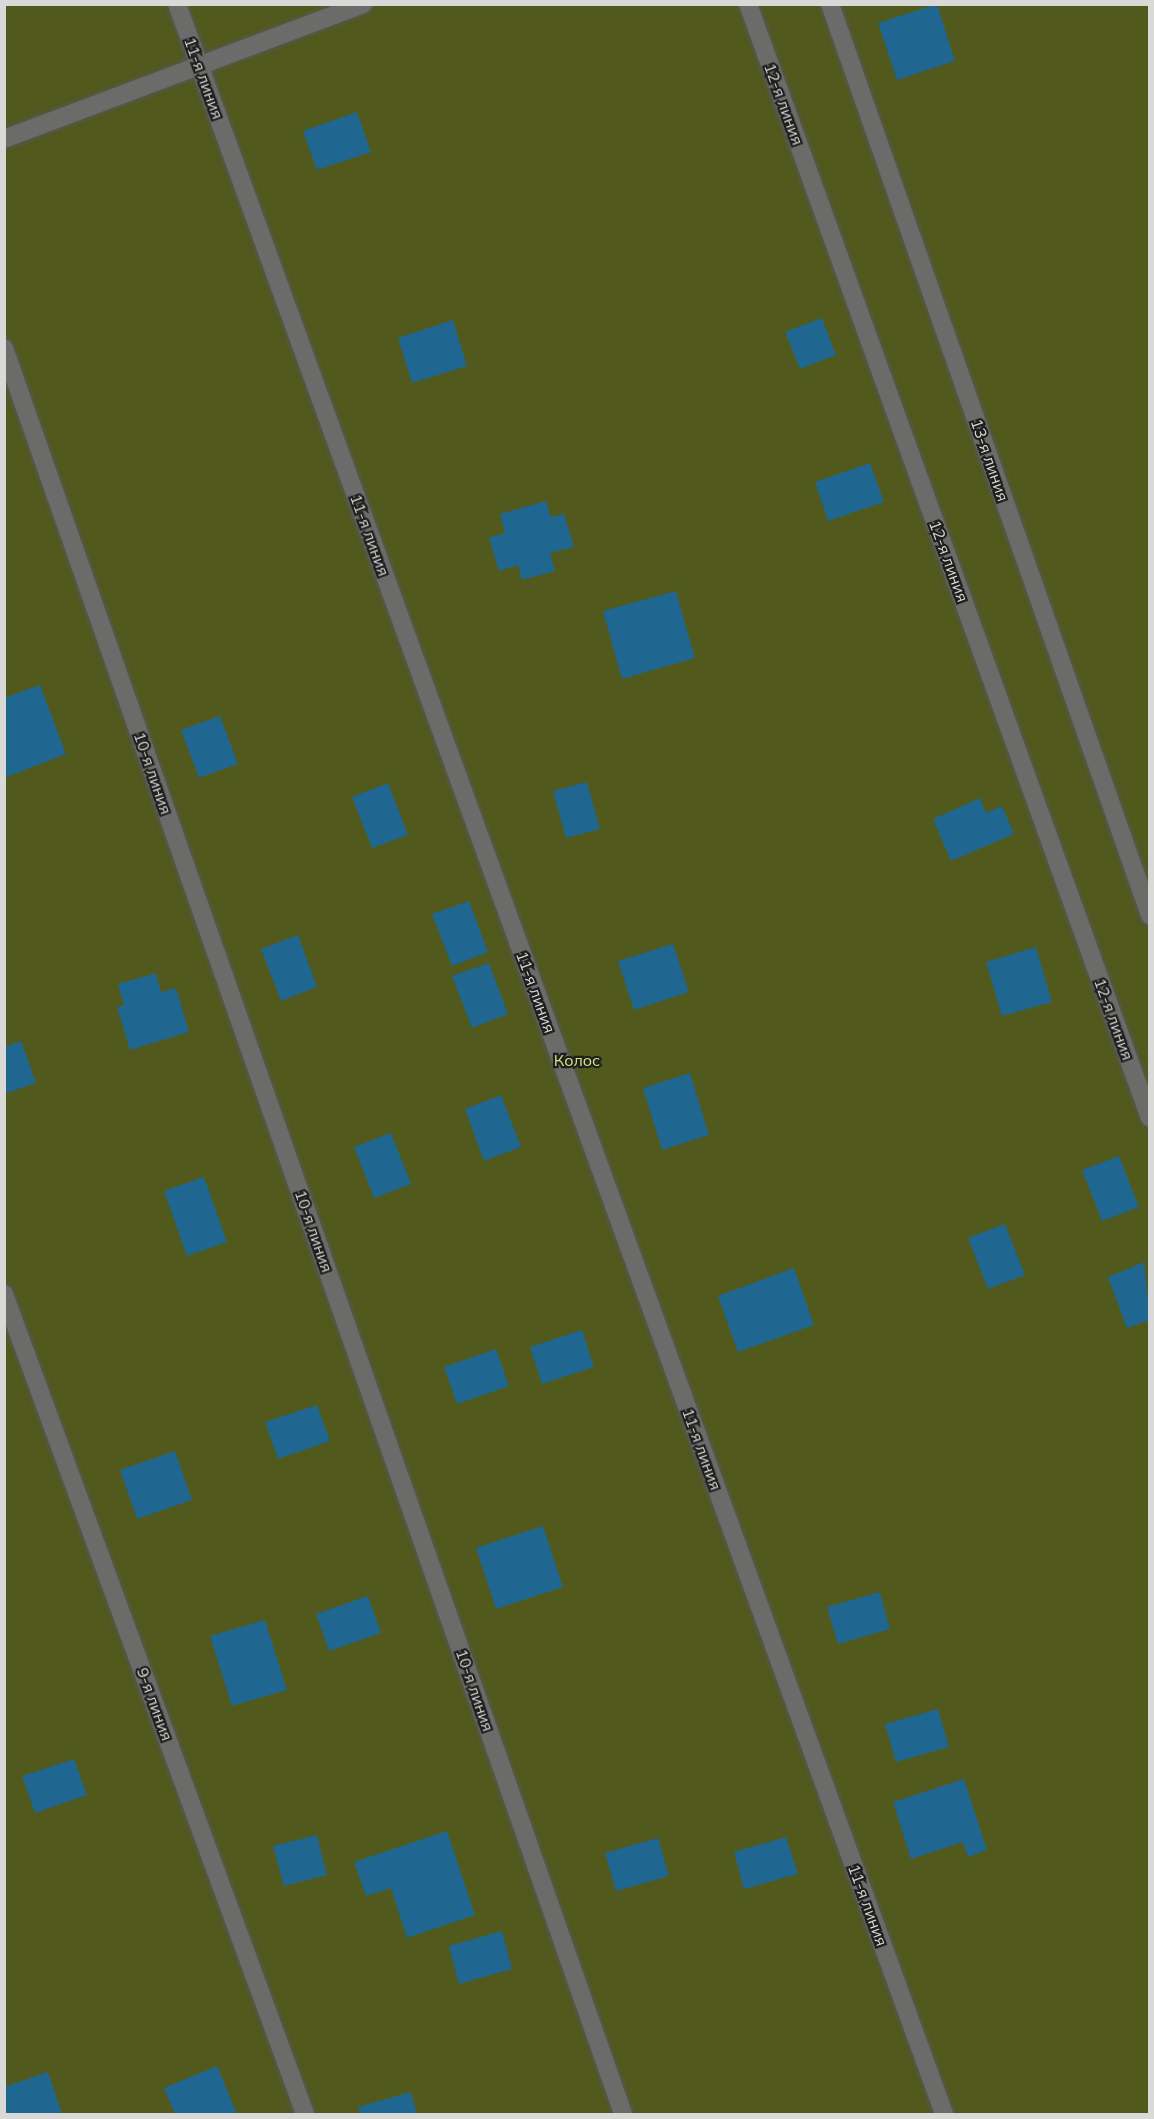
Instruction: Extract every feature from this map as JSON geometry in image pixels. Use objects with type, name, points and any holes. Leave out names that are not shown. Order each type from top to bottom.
[{"type":"lane","name":"11-я линия","points":[[177,4],[944,2115]]},
{"type":"lane","points":[[4,139],[200,68],[363,4]]},
{"type":"lane","name":"12-я линия","points":[[748,4],[1149,1118]]},
{"type":"lane","name":"13-я линия","points":[[830,4],[1149,915]]},
{"type":"lane","name":"10-я линия","points":[[4,348],[623,2115]]},
{"type":"lane","name":"9-я линия","points":[[4,1294],[305,2115]]},
{"type":"green space","name":"Колос","points":[[5,5],[1149,5],[1149,2114],[5,2114]]},
{"type":"building","points":[[937,4],[955,61],[897,80],[878,23]]},
{"type":"building","points":[[357,112],[371,152],[317,170],[303,131]]},
{"type":"building","points":[[822,318],[836,355],[800,369],[785,332]]},
{"type":"building","points":[[453,320],[467,366],[412,383],[398,338]]},
{"type":"building","points":[[870,463],[884,502],[828,521],[815,482]]},
{"type":"building","points":[[546,501],[551,517],[564,514],[574,547],[550,553],[555,571],[522,580],[518,565],[499,571],[489,538],[505,533],[500,514]]},
{"type":"building","points":[[676,591],[695,658],[622,679],[603,611]]},
{"type":"building","points":[[40,685],[66,754],[4,778],[4,698]]},
{"type":"building","points":[[220,716],[238,764],[199,778],[181,730]]},
{"type":"building","points":[[587,782],[600,829],[566,838],[553,791]]},
{"type":"building","points":[[388,783],[408,835],[372,848],[352,797]]},
{"type":"building","points":[[980,798],[986,813],[1002,806],[1014,834],[951,861],[933,819]]},
{"type":"building","points":[[469,901],[488,952],[452,966],[432,914]]},
{"type":"building","points":[[298,935],[317,987],[281,1001],[261,949]]},
{"type":"building","points":[[673,944],[689,992],[634,1010],[618,961]]},
{"type":"building","points":[[1036,947],[1052,1002],[1002,1016],[986,962]]},
{"type":"building","points":[[489,963],[508,1014],[472,1028],[452,976]]},
{"type":"building","points":[[156,973],[161,992],[176,988],[189,1032],[130,1050],[117,1007],[124,1005],[118,984]]},
{"type":"building","points":[[21,1041],[36,1083],[4,1094],[4,1047]]},
{"type":"building","points":[[690,1073],[709,1135],[662,1150],[643,1088]]},
{"type":"building","points":[[501,1095],[521,1147],[484,1161],[465,1109]]},
{"type":"building","points":[[391,1133],[411,1184],[374,1198],[354,1147]]},
{"type":"building","points":[[1119,1156],[1139,1207],[1102,1221],[1082,1170]]},
{"type":"building","points":[[204,1177],[227,1242],[187,1256],[164,1191]]},
{"type":"building","points":[[1005,1224],[1025,1275],[988,1289],[968,1238]]},
{"type":"building","points":[[1144,1262],[1150,1320],[1127,1328],[1108,1277]]},
{"type":"building","points":[[794,1268],[814,1325],[738,1352],[718,1296]]},
{"type":"building","points":[[582,1330],[594,1367],[542,1384],[530,1347]]},
{"type":"building","points":[[496,1349],[509,1386],[457,1404],[444,1367]]},
{"type":"building","points":[[317,1405],[330,1441],[278,1459],[265,1422]]},
{"type":"building","points":[[175,1451],[192,1500],[137,1519],[120,1470]]},
{"type":"building","points":[[543,1526],[563,1587],[496,1609],[476,1548]]},
{"type":"building","points":[[880,1592],[890,1629],[838,1644],[827,1607]]},
{"type":"building","points":[[368,1596],[381,1633],[329,1651],[316,1614]]},
{"type":"building","points":[[265,1620],[287,1690],[232,1706],[210,1636]]},
{"type":"building","points":[[938,1709],[949,1747],[896,1762],[885,1724]]},
{"type":"building","points":[[74,1759],[87,1795],[35,1813],[22,1776]]},
{"type":"building","points":[[964,1779],[987,1850],[968,1857],[963,1842],[911,1859],[893,1802]]},
{"type":"building","points":[[447,1831],[475,1915],[407,1938],[391,1888],[366,1896],[354,1862]]},
{"type":"building","points":[[317,1835],[327,1875],[284,1886],[273,1846]]},
{"type":"building","points":[[786,1837],[798,1874],[744,1889],[734,1852]]},
{"type":"building","points":[[658,1838],[669,1876],[616,1891],[605,1853]]},
{"type":"building","points":[[502,1931],[512,1969],[459,1984],[449,1946]]},
{"type":"building","points":[[217,2066],[237,2114],[175,2114],[164,2088]]},
{"type":"building","points":[[48,2072],[62,2114],[4,2114],[4,2087]]},
{"type":"building","points":[[411,2092],[417,2114],[360,2114],[358,2107]]}]
